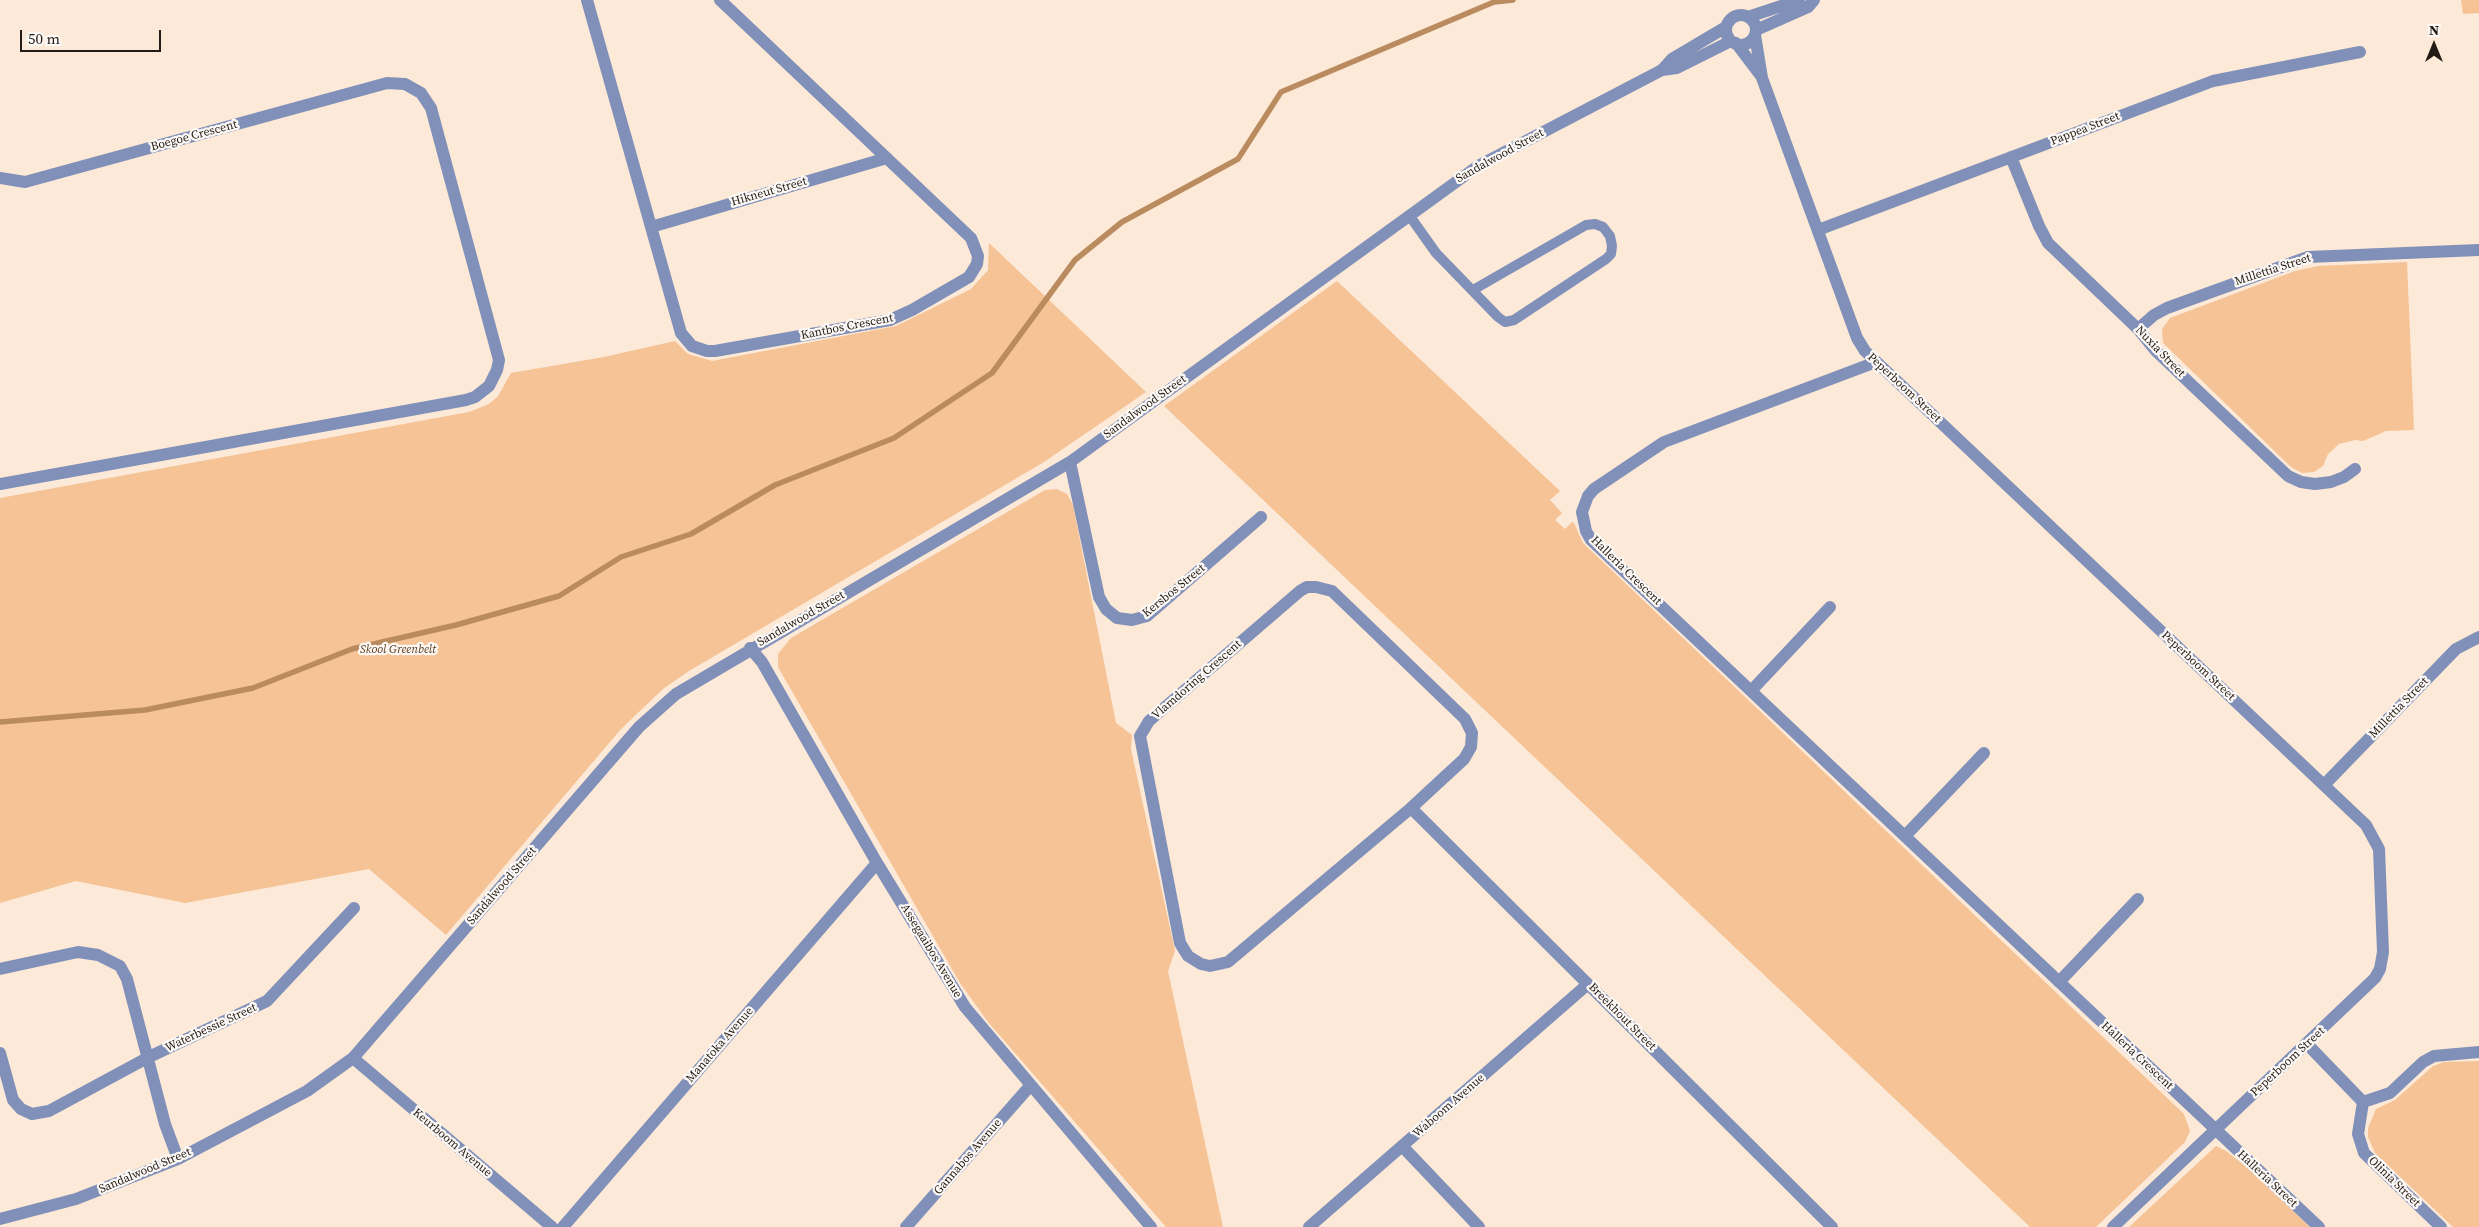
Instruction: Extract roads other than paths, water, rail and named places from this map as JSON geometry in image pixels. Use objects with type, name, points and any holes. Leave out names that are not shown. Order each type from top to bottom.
[{"type":"street","name":"Kantbos Crescent","points":[[587,0],[680,333],[685,340],[699,350],[715,350],[890,320],[912,310],[969,277],[977,264],[978,256],[971,238],[720,0]]},
{"type":"street","points":[[1799,0],[1748,17],[1735,16],[1729,20],[1726,27],[1728,37],[1734,42],[1747,43],[1755,33],[1808,7],[1814,0]]},
{"type":"street","points":[[1748,17],[1752,20],[1755,33]]},
{"type":"street","name":"Sandalwood Street","points":[[1662,70],[1672,59],[1726,27]]},
{"type":"street","name":"Peperboom Street","points":[[1755,33],[1762,78],[1856,338],[1865,351],[2366,824],[2376,840],[2380,859],[2383,952],[2380,969],[2375,978],[2113,1227]]},
{"type":"street","name":"Peperboom Street","points":[[1734,42],[1762,78]]},
{"type":"street","name":"Sandalwood Street","points":[[0,1219],[76,1199],[178,1159],[307,1091],[354,1058],[639,727],[676,694],[750,648],[1070,462],[1478,166],[1662,70],[1677,68],[1734,42]]},
{"type":"street","name":"Pappea Street","points":[[1818,230],[2213,81],[2360,52]]},
{"type":"street","name":"Boegoe Crescent","points":[[0,178],[13,182],[31,180],[387,83],[396,83],[413,88],[427,100],[431,108],[497,350],[497,370],[489,386],[475,397],[466,400],[0,484]]},
{"type":"street","name":"Nuxia Street","points":[[2011,157],[2044,237],[2138,329],[2156,350],[2288,476],[2301,482],[2314,484],[2338,480],[2355,469]]},
{"type":"street","name":"Hikneut Street","points":[[651,227],[887,158]]},
{"type":"street","name":"Millettia Street","points":[[2138,329],[2154,315],[2167,308],[2308,257],[2479,250]]},
{"type":"street","name":"Halleria Crescent","points":[[1876,362],[1664,442],[1594,489],[1584,504],[1583,522],[1591,540],[2216,1130]]},
{"type":"street","name":"Kersbos Street","points":[[1070,462],[1099,597],[1111,614],[1124,620],[1140,619],[1147,616],[1261,517]]},
{"type":"street","name":"Vlamdoring Crescent","points":[[1307,587],[1325,588],[1353,612],[1469,725],[1472,740],[1468,754],[1411,808],[1228,962],[1210,966],[1201,964],[1188,956],[1180,943],[1140,736],[1149,721],[1300,590],[1307,587]]},
{"type":"street","points":[[1751,691],[1830,608]]},
{"type":"street","name":"Millettia Street","points":[[2324,785],[2456,649],[2466,642],[2479,637]]},
{"type":"street","name":"Assegaaibos Avenue","points":[[750,648],[762,662],[965,1007],[1151,1227]]},
{"type":"street","points":[[1905,836],[1984,753]]},
{"type":"street","name":"Breekhout Street","points":[[1411,808],[1832,1227]]},
{"type":"street","name":"Manatoka Avenue","points":[[563,1227],[878,862]]},
{"type":"street","points":[[2059,982],[2138,899]]},
{"type":"street","name":"Waterbessie Street","points":[[0,1053],[13,1100],[21,1109],[32,1114],[49,1111],[149,1057],[267,1001],[354,908]]},
{"type":"street","points":[[0,969],[78,952],[98,955],[120,966],[128,979],[166,1124],[178,1159]]},
{"type":"street","name":"Waboom Avenue","points":[[1309,1227],[1588,984]]},
{"type":"street","points":[[2307,1044],[2363,1102],[2390,1093],[2423,1062],[2434,1056],[2479,1052]]},
{"type":"street","name":"Keurboom Avenue","points":[[354,1058],[552,1227]]},
{"type":"street","name":"Gannabos Avenue","points":[[906,1227],[1030,1086]]},
{"type":"street","name":"Olinia Street","points":[[2363,1102],[2358,1134],[2364,1153],[2441,1227]]},
{"type":"street","name":"Halleria Street","points":[[2216,1130],[2319,1227]]},
{"type":"street","points":[[1402,1146],[1479,1227]]},
{"type":"lane","points":[[1408,215],[1436,254],[1505,322],[1514,320],[1606,259],[1611,254],[1610,236],[1603,227],[1595,224],[1586,225],[1473,290]]},
{"type":"waterway","points":[[0,722],[145,710],[253,688],[352,649],[456,625],[559,596],[621,557],[691,534],[775,485],[894,438],[992,373],[1075,260],[1122,222],[1238,159],[1281,92],[1494,2],[1513,0]]},
{"type":"park label","name":"Skool Greenbelt","points":[[398,650]]}]
